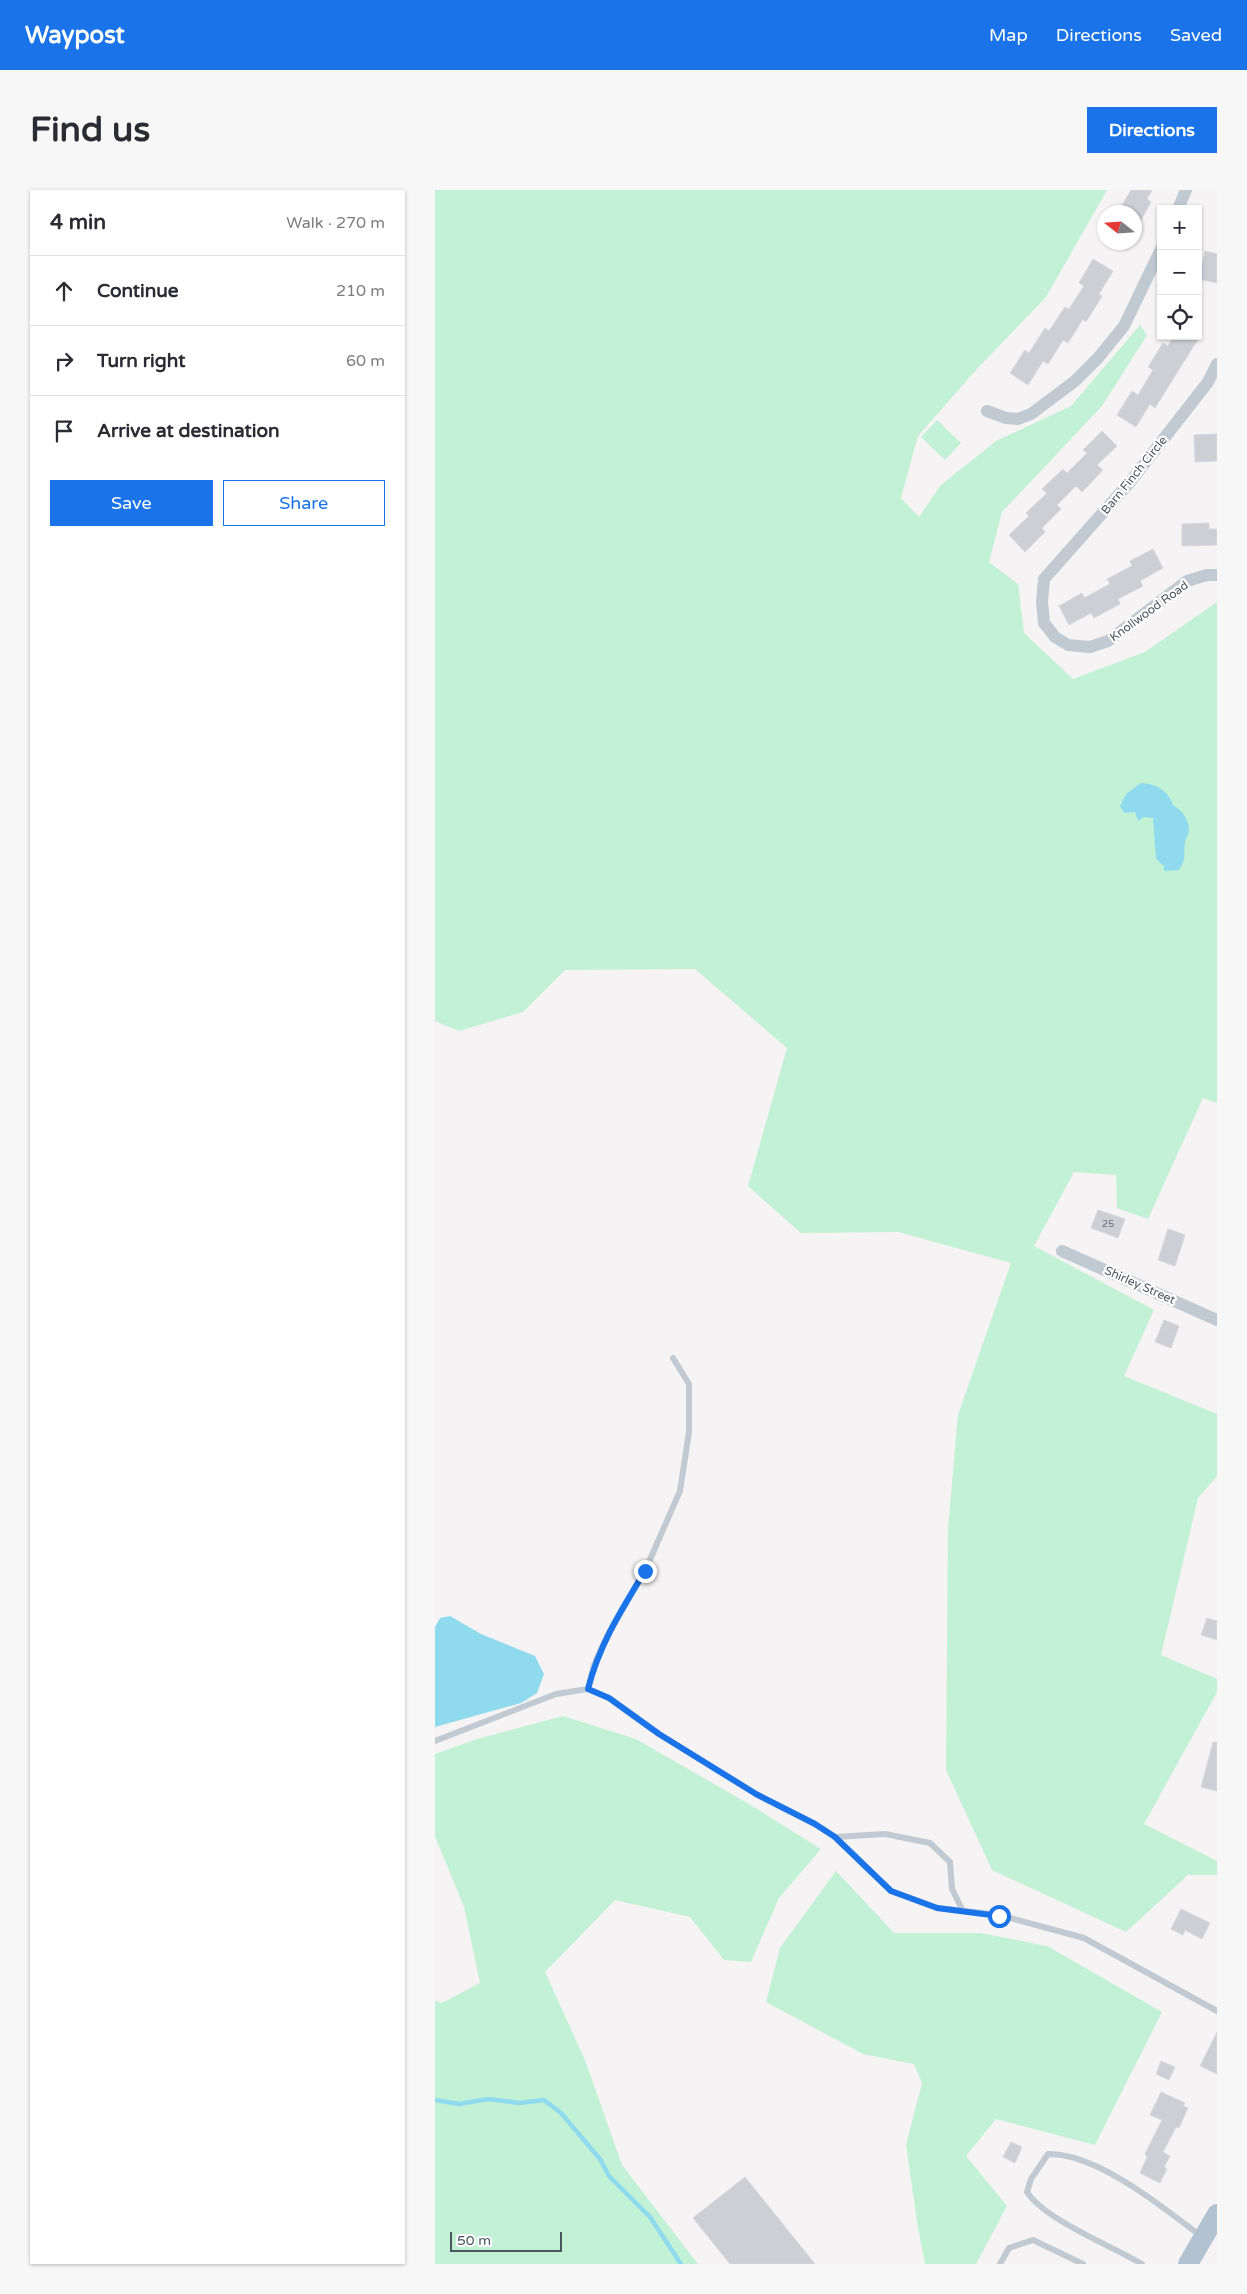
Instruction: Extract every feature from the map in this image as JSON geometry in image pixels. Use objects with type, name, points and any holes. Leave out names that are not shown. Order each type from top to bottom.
[{"type":"main road","points":[[1188,2264],[1217,2214]]},
{"type":"street","points":[[1180,205],[1186,190]]},
{"type":"street","points":[[987,411],[1006,418],[1018,419],[1031,414],[1075,381],[1098,358],[1125,326],[1161,250]]},
{"type":"street","name":"Barn Finch Circle","points":[[1044,579],[1131,482],[1212,383],[1217,364]]},
{"type":"street","name":"Knollwood Road","points":[[1044,579],[1042,602],[1044,622],[1055,637],[1068,645],[1090,647],[1108,641],[1187,582],[1207,575],[1217,575]]},
{"type":"street","name":"Shirley Street","points":[[1063,1251],[1217,1320]]},
{"type":"lane","points":[[588,1689],[594,1665],[607,1636],[645,1571],[680,1492],[689,1432],[689,1384],[673,1358]]},
{"type":"lane","points":[[435,1741],[556,1694],[588,1689],[609,1698],[659,1734],[756,1794],[815,1824],[835,1837],[891,1891],[937,1908],[999,1916],[1083,1938],[1217,2011]]},
{"type":"lane","points":[[835,1837],[885,1834],[930,1843],[950,1862],[952,1889],[963,1911]]},
{"type":"lane","points":[[1142,2264],[1069,2224],[1033,2201],[1027,2192],[1031,2179],[1048,2154],[1060,2154],[1107,2172],[1162,2206],[1203,2238]]},
{"type":"lane","points":[[1001,2264],[1009,2248],[1033,2240],[1083,2264]]},
{"type":"green space","points":[[435,190],[1107,190],[1046,297],[975,371],[918,436],[901,498],[919,517],[941,485],[996,441],[1071,406],[1140,325],[1147,335],[1102,406],[1002,512],[989,562],[1018,584],[1024,633],[1073,679],[1145,652],[1217,602],[1217,1103],[1203,1098],[1148,1219],[1117,1208],[1116,1175],[1074,1172],[1034,1246],[1154,1310],[1124,1376],[1217,1414],[1217,1476],[1198,1498],[1161,1655],[1217,1679],[1217,1692],[1144,1824],[1217,1861],[1217,1875],[1188,1875],[1126,1932],[992,1870],[946,1770],[948,1529],[958,1415],[1011,1263],[898,1232],[801,1233],[748,1186],[787,1048],[695,969],[565,970],[523,1012],[459,1031],[435,1021]]},
{"type":"green space","points":[[937,420],[961,443],[945,460],[921,437]]},
{"type":"green space","points":[[563,1716],[636,1739],[749,1804],[821,1849],[779,1898],[751,1962],[724,1960],[690,1917],[615,1900],[545,1972],[585,2060],[622,2165],[698,2264],[435,2264],[435,2001],[442,2003],[480,1983],[464,1907],[435,1836],[435,1754],[477,1739]]},
{"type":"green space","points":[[836,1871],[894,1933],[980,1933],[1047,1946],[1162,2012],[1095,2145],[996,2119],[966,2156],[1007,2206],[976,2264],[925,2264],[906,2145],[922,2083],[914,2064],[863,2054],[766,2002],[780,1948]]},
{"type":"water","points":[[1141,783],[1156,786],[1165,792],[1173,805],[1187,819],[1189,832],[1185,842],[1184,859],[1179,870],[1164,871],[1164,866],[1156,859],[1153,818],[1144,817],[1138,821],[1135,812],[1124,813],[1120,806],[1126,794]]},
{"type":"water","points":[[450,1616],[481,1634],[535,1656],[544,1674],[537,1693],[521,1703],[435,1727],[435,1627],[440,1618]]},
{"type":"building","points":[[1131,190],[1152,190],[1147,199],[1151,202],[1142,218],[1142,205],[1122,205]]},
{"type":"building","points":[[1205,251],[1217,254],[1217,283],[1202,280],[1202,265]]},
{"type":"building","points":[[1093,259],[1113,271],[1099,294],[1102,296],[1086,322],[1083,319],[1068,343],[1063,340],[1048,364],[1043,361],[1028,385],[1010,373],[1025,350],[1029,353],[1045,328],[1049,331],[1065,307],[1069,309],[1084,286],[1079,283]]},
{"type":"building","points":[[1172,340],[1198,340],[1155,408],[1150,404],[1136,427],[1117,415],[1132,391],[1138,395],[1153,370],[1148,367],[1163,343],[1168,346]]},
{"type":"building","points":[[1102,431],[1117,446],[1097,465],[1103,470],[1082,492],[1076,486],[1057,505],[1061,509],[1042,528],[1045,532],[1025,552],[1009,535],[1029,516],[1026,513],[1047,493],[1042,489],[1063,469],[1067,473],[1087,453],[1083,450]]},
{"type":"building","points":[[1217,434],[1217,461],[1195,462],[1194,435]]},
{"type":"building","points":[[1209,523],[1209,529],[1217,529],[1217,545],[1182,546],[1182,524]]},
{"type":"building","points":[[1153,549],[1163,568],[1140,581],[1143,586],[1118,599],[1120,604],[1094,618],[1091,613],[1069,625],[1059,606],[1082,593],[1084,598],[1110,584],[1107,579],[1132,566],[1130,561]]},
{"type":"building","points":[[1098,1210],[1125,1219],[1118,1238],[1091,1228]]},
{"type":"building","points":[[1168,1229],[1185,1235],[1175,1266],[1158,1260]]},
{"type":"building","points":[[1164,1320],[1179,1326],[1171,1348],[1155,1342]]},
{"type":"building","points":[[1207,1618],[1217,1621],[1217,1640],[1201,1635]]},
{"type":"building","points":[[1213,1742],[1217,1742],[1217,1791],[1201,1787]]},
{"type":"building","points":[[1181,1909],[1210,1923],[1202,1939],[1185,1930],[1183,1935],[1171,1929]]},
{"type":"building","points":[[1217,2032],[1217,2074],[1200,2066]]},
{"type":"building","points":[[1161,2061],[1175,2067],[1169,2080],[1156,2074]]},
{"type":"building","points":[[1161,2092],[1185,2103],[1183,2106],[1188,2108],[1179,2128],[1176,2127],[1163,2152],[1170,2156],[1164,2167],[1167,2169],[1160,2183],[1140,2173],[1147,2157],[1145,2154],[1162,2120],[1150,2115]]},
{"type":"building","points":[[1011,2142],[1022,2147],[1015,2163],[1003,2157]]},
{"type":"building","points":[[745,2177],[815,2264],[730,2264],[693,2218]]},
{"type":"waterway","points":[[435,2100],[459,2104],[488,2099],[519,2103],[544,2100],[561,2113],[600,2159],[609,2176],[650,2217],[681,2264]]},
{"type":"route","points":[[645,1571],[607,1636],[594,1665],[588,1689],[609,1698],[659,1734],[756,1794],[815,1824],[835,1837],[891,1891],[937,1908],[999,1916]]}]
